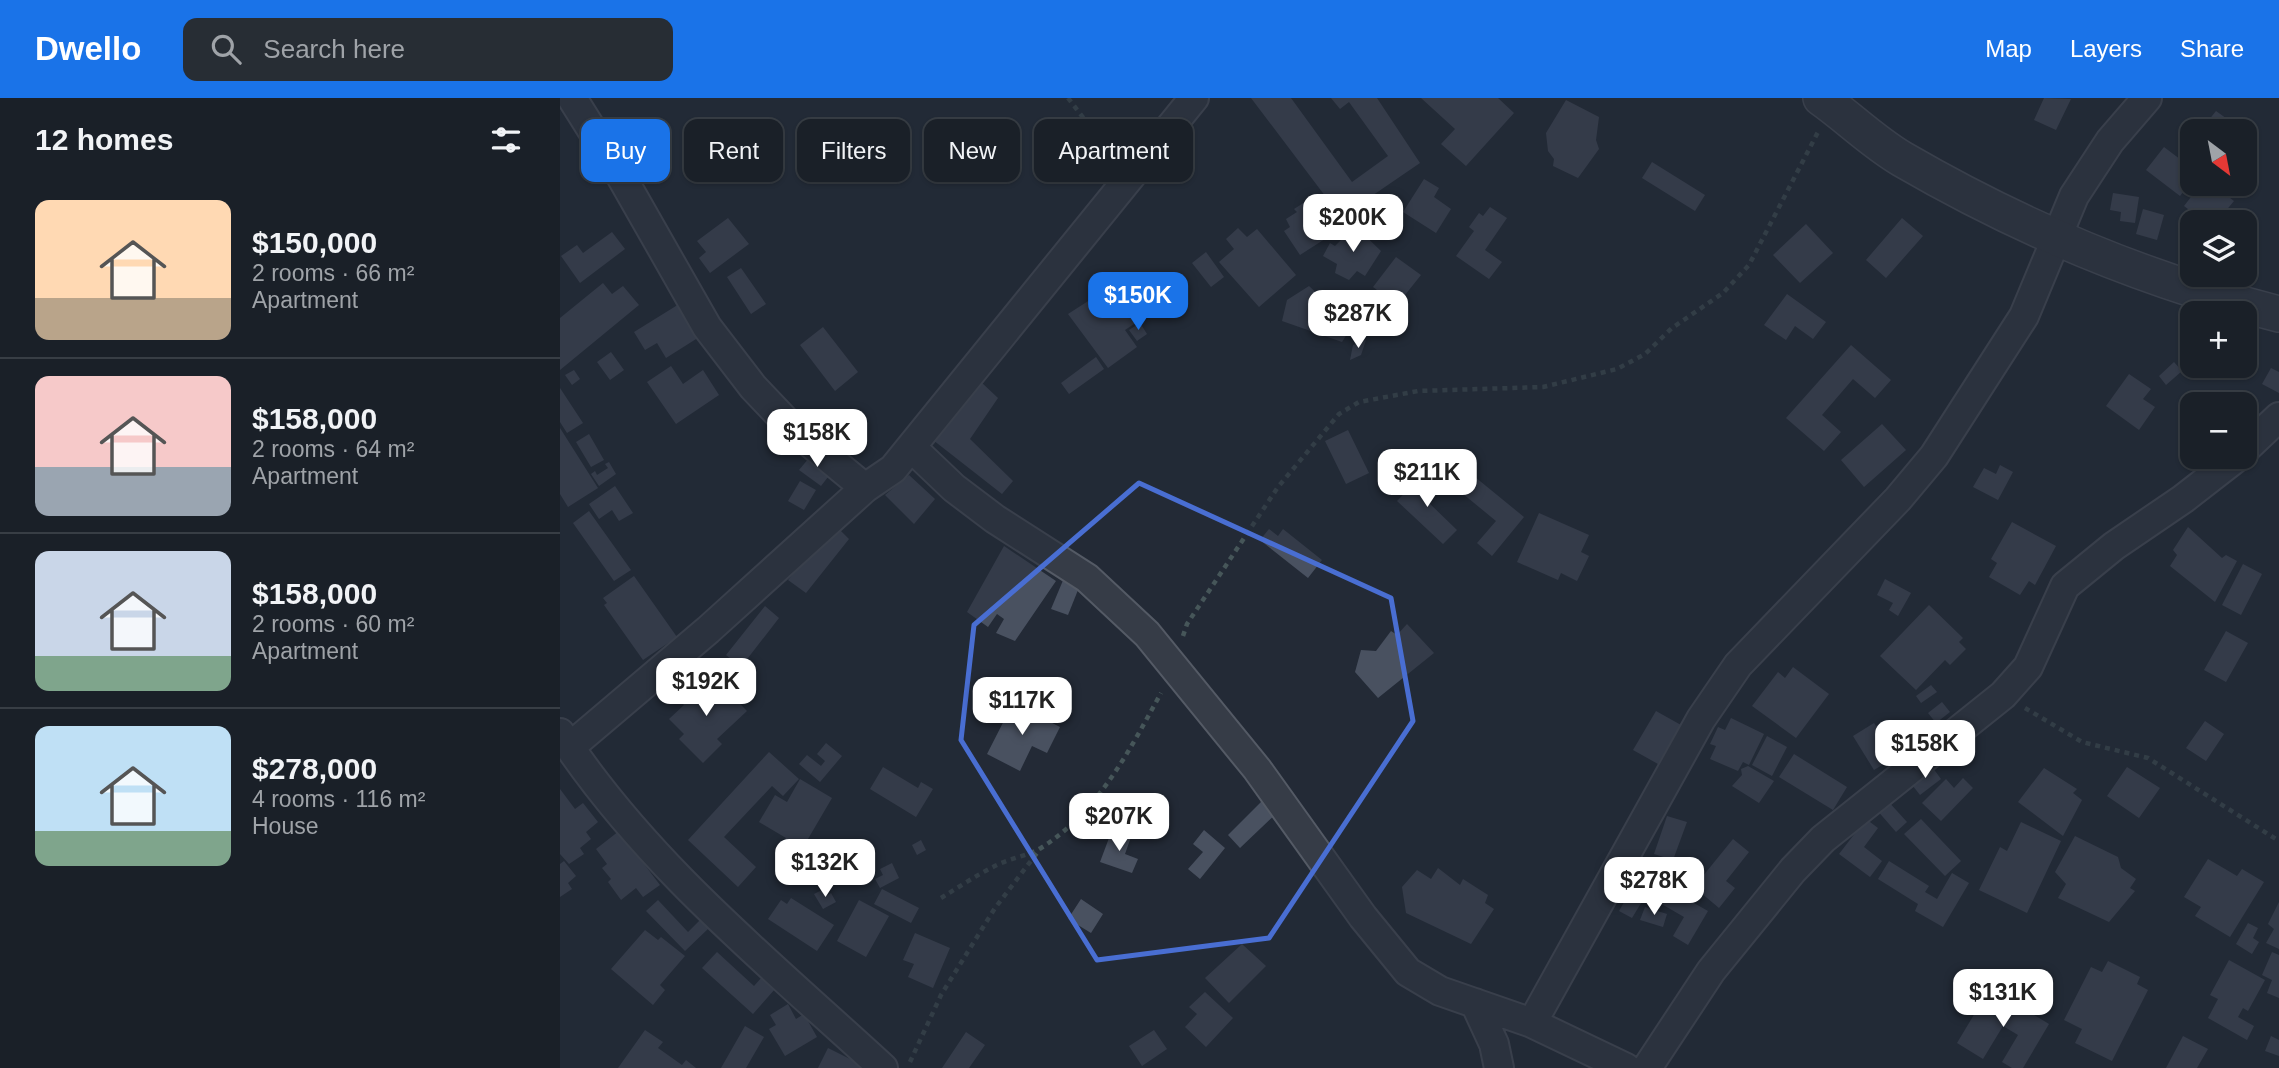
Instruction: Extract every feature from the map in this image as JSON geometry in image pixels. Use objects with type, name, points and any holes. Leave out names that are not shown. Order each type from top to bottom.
[{"type":"street","points":[[572,98],[621,176],[707,327],[753,387],[791,427],[865,488]]},
{"type":"street","points":[[1177,119],[1194,98]]},
{"type":"street","points":[[1532,1023],[1701,719],[1738,665],[1898,499],[1934,456],[2024,316],[2056,236],[2091,168],[2147,98]]},
{"type":"street","points":[[1827,102],[1899,157],[2015,218],[2225,300],[2279,314]]},
{"type":"street","points":[[883,1068],[686,888],[627,821],[565,740],[708,630],[865,488],[893,468],[1126,182]]},
{"type":"street","points":[[2257,438],[2279,417]]},
{"type":"street","points":[[912,447],[954,488],[995,519],[1087,578],[1147,634],[1257,769],[1363,917],[1408,972],[1440,991],[1532,1023],[1626,1068]]},
{"type":"street","points":[[1647,1068],[1711,971],[1815,847],[2003,695],[2028,667],[2065,586],[2114,546],[2222,469]]},
{"type":"street","points":[[1475,1003],[1494,1044],[1499,1068]]},
{"type":"path","points":[[1068,98],[1085,119]]},
{"type":"path","points":[[906,1068],[941,995],[995,908],[1041,848],[1099,797],[1135,742],[1173,669],[1186,624],[1278,487],[1339,414],[1359,402],[1418,391],[1543,387],[1617,369],[1645,354],[1672,328],[1723,293],[1749,265],[1776,215],[1827,102]]},
{"type":"path","points":[[2003,695],[2082,742],[2148,758],[2279,841]]},
{"type":"path","points":[[941,898],[997,865],[1041,848]]},
{"type":"highlighted area","points":[[1139,483],[1391,598],[1413,721],[1269,938],[1097,960],[961,740],[974,625]]},
{"type":"building","points":[[1251,98],[1291,98],[1352,182],[1388,156],[1349,102],[1340,109],[1331,98],[1377,98],[1420,163],[1341,217]]},
{"type":"building","points":[[1421,98],[1498,98],[1514,113],[1466,166],[1441,144],[1455,129]]},
{"type":"building","points":[[2044,98],[2071,99],[2056,130],[2034,120]]},
{"type":"building","points":[[1566,100],[1599,117],[1596,140],[1599,149],[1578,178],[1553,166],[1554,159],[1548,151],[1546,133]]},
{"type":"building","points":[[2216,111],[2227,119],[2210,119]]},
{"type":"building","points":[[2164,147],[2180,159],[2180,196],[2146,170]]},
{"type":"building","points":[[1652,162],[1705,195],[1695,211],[1642,178]]},
{"type":"building","points":[[1424,179],[1439,188],[1434,197],[1451,209],[1436,233],[1403,212]]},
{"type":"building","points":[[2113,193],[2139,197],[2135,223],[2120,221],[2121,212],[2110,210]]},
{"type":"building","points":[[1316,195],[1329,216],[1333,213],[1342,228],[1300,255],[1284,231],[1290,227],[1286,219],[1297,212],[1294,209]]},
{"type":"building","points":[[2192,196],[2228,196],[2234,201],[2226,210],[2189,210],[2184,206]]},
{"type":"building","points":[[1490,207],[1507,218],[1485,250],[1502,262],[1489,279],[1456,256],[1474,231],[1469,227],[1479,213],[1483,216]]},
{"type":"building","points":[[2143,209],[2164,215],[2157,240],[2136,234]]},
{"type":"building","points":[[728,218],[749,244],[710,273],[699,258],[706,252],[697,241]]},
{"type":"building","points":[[1902,218],[1923,236],[1886,278],[1866,260]]},
{"type":"building","points":[[1806,224],[1833,253],[1800,283],[1773,255]]},
{"type":"building","points":[[1355,226],[1381,251],[1365,276],[1357,271],[1349,280],[1335,273],[1337,264],[1323,256],[1330,243],[1335,246]]},
{"type":"building","points":[[1238,228],[1247,237],[1257,229],[1296,275],[1259,307],[1219,262],[1234,249],[1226,239]]},
{"type":"building","points":[[612,232],[625,249],[580,283],[561,256],[577,245],[583,253]]},
{"type":"building","points":[[1206,252],[1224,277],[1211,287],[1192,263]]},
{"type":"building","points":[[1396,257],[1421,275],[1397,305],[1373,287]]},
{"type":"building","points":[[741,268],[766,304],[751,314],[727,277]]},
{"type":"building","points":[[603,283],[612,294],[623,286],[639,305],[560,370],[560,318]]},
{"type":"building","points":[[1309,286],[1324,300],[1333,296],[1352,326],[1342,342],[1282,321],[1287,300]]},
{"type":"building","points":[[1110,287],[1137,322],[1125,330],[1137,347],[1108,368],[1068,314]]},
{"type":"building","points":[[1787,294],[1826,322],[1813,339],[1795,326],[1786,340],[1764,325]]},
{"type":"building","points":[[684,301],[704,334],[666,358],[657,343],[645,350],[634,332]]},
{"type":"building","points":[[1140,323],[1147,334],[1137,341],[1129,330]]},
{"type":"building","points":[[823,327],[858,372],[835,391],[800,345]]},
{"type":"building","points":[[1366,340],[1361,355],[1350,360],[1353,345]]},
{"type":"building","points":[[1851,345],[1891,380],[1875,398],[1853,379],[1822,415],[1841,432],[1824,451],[1786,418]]},
{"type":"building","points":[[611,352],[624,370],[610,380],[597,362]]},
{"type":"building","points":[[1096,357],[1104,369],[1069,394],[1061,383]]},
{"type":"building","points":[[2174,362],[2180,369],[2180,373],[2166,385],[2159,376]]},
{"type":"building","points":[[671,366],[683,384],[703,370],[719,395],[676,424],[647,382]]},
{"type":"building","points":[[2271,368],[2279,372],[2279,393],[2262,384]]},
{"type":"building","points":[[574,370],[580,379],[572,385],[565,375]]},
{"type":"building","points":[[2129,374],[2151,389],[2143,399],[2155,407],[2139,430],[2106,406]]},
{"type":"building","points":[[981,382],[998,398],[970,439],[1013,481],[1002,494],[933,440]]},
{"type":"building","points":[[560,388],[583,423],[567,433],[560,422]]},
{"type":"building","points":[[1882,424],[1906,450],[1864,487],[1841,460]]},
{"type":"building","points":[[560,428],[598,488],[568,507],[560,494]]},
{"type":"building","points":[[1348,430],[1369,473],[1346,484],[1325,441]]},
{"type":"building","points":[[589,434],[604,460],[591,467],[576,442]]},
{"type":"building","points":[[1442,450],[1524,517],[1492,556],[1477,543],[1496,521],[1429,466]]},
{"type":"building","points":[[814,452],[835,468],[821,486],[799,470]]},
{"type":"building","points":[[609,462],[616,474],[599,486],[591,474],[595,471],[597,475],[608,468],[605,464]]},
{"type":"building","points":[[2000,465],[2013,472],[1998,500],[1973,487],[1984,468],[1996,474]]},
{"type":"building","points":[[1423,474],[1440,491],[1428,502],[1457,530],[1443,544],[1397,501]]},
{"type":"building","points":[[909,475],[935,499],[914,524],[885,495]]},
{"type":"building","points":[[800,481],[816,490],[804,510],[788,501]]},
{"type":"building","points":[[615,486],[633,513],[619,521],[612,510],[599,519],[589,504]]},
{"type":"building","points":[[589,511],[631,570],[614,581],[573,523]]},
{"type":"building","points":[[1539,513],[1589,535],[1581,552],[1589,556],[1577,581],[1561,573],[1558,580],[1517,562]]},
{"type":"building","points":[[2012,522],[2056,546],[2035,585],[2029,581],[2020,595],[1989,577],[1997,563],[1991,559]]},
{"type":"building","points":[[834,524],[849,539],[806,593],[788,580]]},
{"type":"building","points":[[2188,527],[2222,558],[2226,555],[2237,561],[2215,602],[2170,566],[2177,555],[2173,550]]},
{"type":"building","points":[[1269,529],[1278,536],[1283,529],[1322,560],[1308,578],[1260,540]]},
{"type":"building","points":[[1004,546],[1056,581],[1015,641],[996,633],[1004,619],[997,614],[988,627],[967,612]]},
{"type":"building","points":[[2243,564],[2262,574],[2241,615],[2222,605]]},
{"type":"building","points":[[634,576],[677,637],[643,660],[604,605],[607,603],[603,598]]},
{"type":"building","points":[[1064,578],[1080,585],[1068,615],[1051,609]]},
{"type":"building","points":[[1885,579],[1911,593],[1898,616],[1889,610],[1893,603],[1877,595]]},
{"type":"building","points":[[1929,605],[1963,638],[1959,642],[1966,649],[1950,665],[1945,660],[1916,690],[1880,656]]},
{"type":"building","points":[[765,606],[779,618],[741,667],[726,655]]},
{"type":"building","points":[[1407,624],[1434,653],[1378,698],[1355,672],[1361,650],[1376,651],[1391,631],[1397,635]]},
{"type":"building","points":[[2226,631],[2248,643],[2226,682],[2204,670]]},
{"type":"building","points":[[1793,667],[1829,694],[1796,738],[1752,706],[1778,672],[1785,678]]},
{"type":"building","points":[[715,678],[747,711],[717,739],[722,744],[703,763],[679,739],[684,734],[669,719],[684,705],[679,700],[698,682],[704,689]]},
{"type":"building","points":[[1931,685],[1937,692],[1921,703],[1916,696]]},
{"type":"building","points":[[1942,702],[1950,712],[1936,723],[1928,713]]},
{"type":"building","points":[[1013,703],[1060,727],[1047,753],[1032,746],[1020,771],[987,754]]},
{"type":"building","points":[[1656,711],[1681,725],[1658,764],[1633,750]]},
{"type":"building","points":[[1731,718],[1764,734],[1749,765],[1743,762],[1738,771],[1710,759],[1716,746],[1710,744],[1718,727],[1725,730]]},
{"type":"building","points":[[2205,721],[2224,734],[2206,761],[2186,748]]},
{"type":"building","points":[[1874,723],[1876,726],[1882,723],[1885,729],[1879,732],[1895,757],[1874,770],[1853,736]]},
{"type":"building","points":[[1767,736],[1787,747],[1772,776],[1752,765]]},
{"type":"building","points":[[826,743],[842,756],[820,782],[799,764],[807,755],[821,766],[825,761],[817,754]]},
{"type":"building","points":[[769,752],[799,779],[783,796],[772,786],[724,837],[756,867],[738,887],[688,840]]},
{"type":"building","points":[[1794,754],[1847,787],[1833,810],[1779,777]]},
{"type":"building","points":[[1930,764],[1941,779],[1920,795],[1909,781]]},
{"type":"building","points":[[1748,766],[1774,781],[1759,803],[1732,786],[1742,775],[1741,769]]},
{"type":"building","points":[[883,767],[918,788],[921,782],[933,789],[916,817],[870,789]]},
{"type":"building","points":[[2127,767],[2160,788],[2139,818],[2107,796]]},
{"type":"building","points":[[2044,768],[2077,789],[2073,793],[2082,800],[2063,836],[2018,802]]},
{"type":"building","points":[[1963,778],[1973,788],[1941,821],[1922,803],[1946,779],[1954,788]]},
{"type":"building","points":[[800,779],[832,798],[798,856],[782,846],[786,838],[759,822],[775,795],[787,802]]},
{"type":"building","points":[[560,789],[575,809],[583,803],[598,822],[586,832],[591,839],[580,848],[584,854],[569,864],[560,854]]},
{"type":"building","points":[[1266,797],[1280,810],[1240,848],[1228,835]]},
{"type":"building","points":[[1887,800],[1907,822],[1896,832],[1876,809]]},
{"type":"building","points":[[1667,816],[1687,822],[1673,860],[1654,854]]},
{"type":"building","points":[[1866,819],[1878,828],[1864,847],[1882,861],[1870,877],[1839,854]]},
{"type":"building","points":[[1921,819],[1961,861],[1945,876],[1904,834]]},
{"type":"building","points":[[2021,822],[2061,841],[2027,913],[1979,890],[2000,847],[2007,851]]},
{"type":"building","points":[[1112,830],[1131,837],[1125,854],[1138,859],[1132,873],[1100,862]]},
{"type":"building","points":[[1204,830],[1225,848],[1200,879],[1188,869],[1203,852],[1193,844]]},
{"type":"building","points":[[619,831],[660,885],[643,897],[636,888],[621,900],[608,882],[611,879],[602,868],[607,864],[596,849]]},
{"type":"building","points":[[2075,836],[2118,857],[2121,868],[2136,879],[2130,888],[2135,891],[2109,922],[2058,898],[2066,884],[2055,872]]},
{"type":"building","points":[[1733,839],[1749,852],[1726,881],[1735,888],[1719,908],[1694,887]]},
{"type":"building","points":[[921,840],[926,850],[917,855],[912,845]]},
{"type":"building","points":[[2208,859],[2237,876],[2242,869],[2264,882],[2230,937],[2195,916],[2201,907],[2184,897]]},
{"type":"building","points":[[564,861],[576,876],[568,883],[572,889],[560,897],[560,864]]},
{"type":"building","points":[[1889,861],[1929,886],[1925,892],[1937,899],[1952,873],[1969,883],[1943,927],[1915,911],[1918,904],[1878,879]]},
{"type":"building","points":[[892,863],[899,878],[880,888],[875,879],[883,875],[880,869]]},
{"type":"building","points":[[1438,868],[1460,885],[1463,879],[1488,895],[1485,903],[1494,909],[1471,944],[1406,913],[1402,887],[1417,870],[1431,879]]},
{"type":"building","points":[[1641,873],[1708,911],[1688,945],[1673,936],[1684,917],[1646,895],[1632,918],[1619,911]]},
{"type":"building","points":[[882,889],[919,908],[911,923],[874,904]]},
{"type":"building","points":[[822,890],[825,897],[831,893],[836,902],[823,909],[814,894]]},
{"type":"building","points":[[791,898],[834,925],[817,951],[768,919],[781,900],[787,904]]},
{"type":"building","points":[[1081,899],[1103,914],[1091,933],[1068,919]]},
{"type":"building","points":[[658,900],[688,932],[702,918],[710,927],[685,951],[646,911]]},
{"type":"building","points":[[859,900],[889,916],[866,957],[837,941]]},
{"type":"building","points":[[2279,902],[2279,949],[2266,943],[2274,929],[2268,924]]},
{"type":"building","points":[[1645,907],[1667,914],[1663,927],[1640,920]]},
{"type":"building","points":[[2248,923],[2258,928],[2253,938],[2259,942],[2252,954],[2236,944]]},
{"type":"building","points":[[645,930],[658,940],[661,937],[685,956],[660,985],[665,990],[653,1005],[611,969]]},
{"type":"building","points":[[915,933],[950,948],[933,988],[908,977],[914,964],[903,960]]},
{"type":"building","points":[[1242,944],[1266,966],[1229,1003],[1205,978]]},
{"type":"building","points":[[717,952],[754,986],[762,977],[775,989],[753,1014],[702,968]]},
{"type":"building","points":[[2272,952],[2279,955],[2279,998],[2267,993],[2272,980],[2262,975]]},
{"type":"building","points":[[2229,960],[2265,980],[2248,1011],[2243,1008],[2238,1017],[2254,1026],[2247,1040],[2208,1018],[2218,999],[2210,995]]},
{"type":"building","points":[[2108,961],[2140,977],[2137,984],[2148,990],[2112,1061],[2075,1043],[2082,1029],[2064,1020],[2091,967],[2102,972]]},
{"type":"building","points":[[1990,988],[2049,1024],[2023,1068],[2012,1068],[2002,1062],[2018,1035],[2003,1026],[1983,1059],[1957,1043]]},
{"type":"building","points":[[1205,992],[1233,1018],[1206,1047],[1185,1027],[1197,1014],[1189,1007]]},
{"type":"building","points":[[788,1004],[796,1019],[804,1014],[817,1037],[785,1056],[769,1029],[776,1025],[770,1015]]},
{"type":"building","points":[[745,1026],[764,1037],[746,1068],[721,1068]]},
{"type":"building","points":[[645,1030],[663,1042],[658,1048],[682,1065],[686,1060],[696,1068],[618,1068]]},
{"type":"building","points":[[1154,1030],[1167,1049],[1142,1066],[1129,1046]]},
{"type":"building","points":[[966,1032],[985,1045],[969,1068],[942,1068]]},
{"type":"building","points":[[2183,1036],[2208,1049],[2197,1068],[2166,1068]]},
{"type":"building","points":[[2271,1036],[2279,1040],[2279,1056],[2265,1051]]},
{"type":"building","points":[[828,1048],[868,1068],[818,1068]]}]
